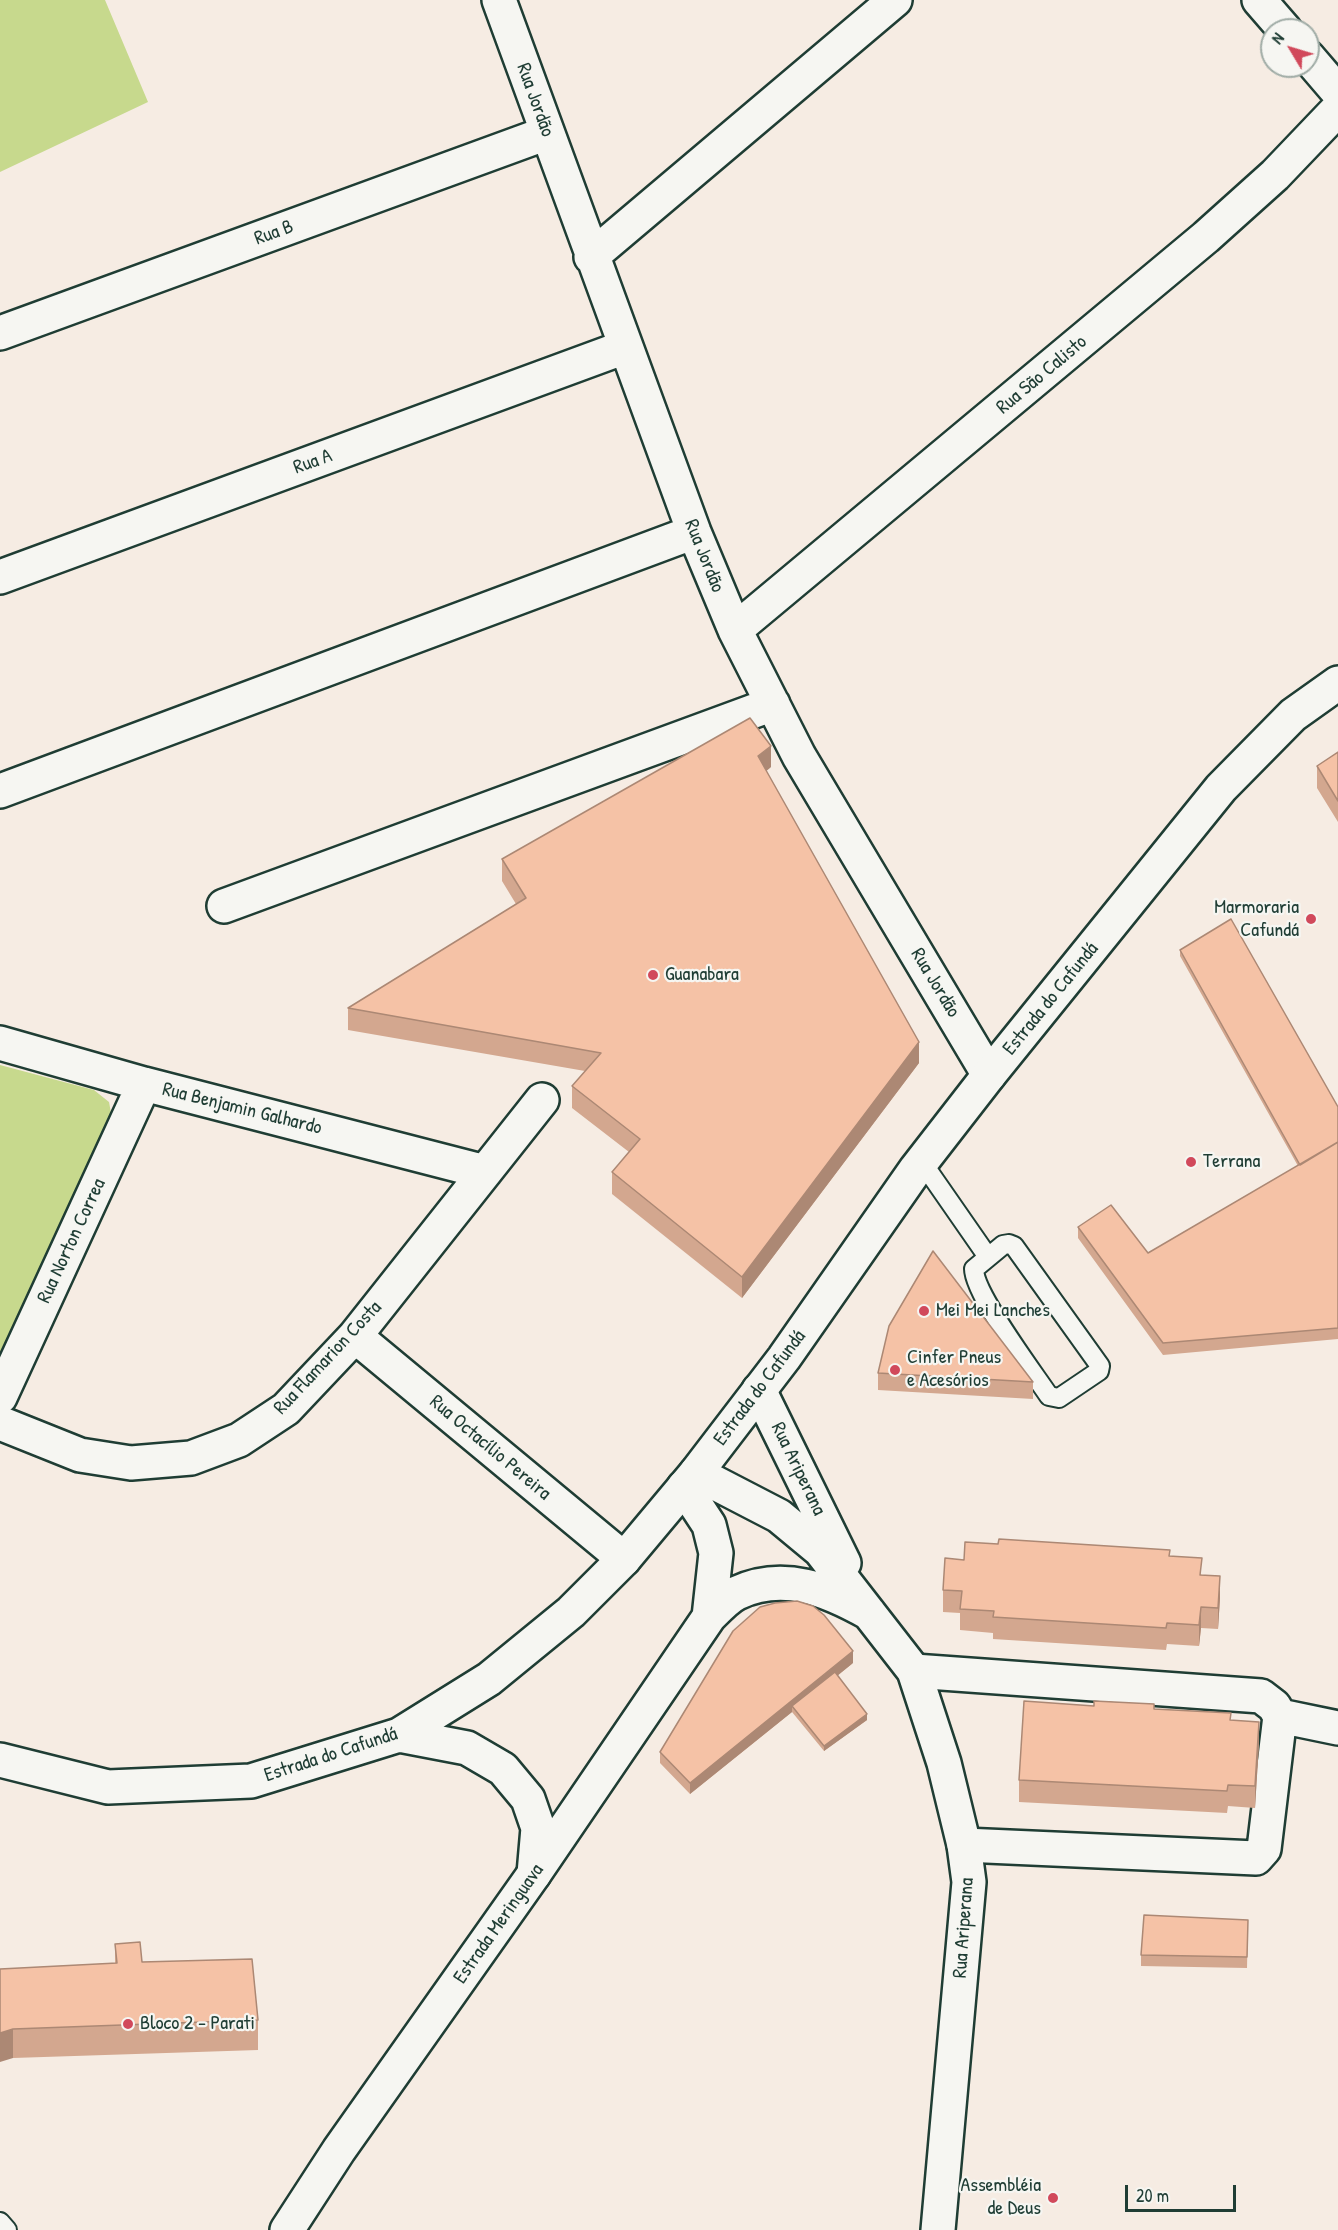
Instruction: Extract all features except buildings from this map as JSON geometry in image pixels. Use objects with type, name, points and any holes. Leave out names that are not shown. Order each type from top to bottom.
[{"type":"street","name":"Rua Jordão","points":[[499,0],[591,257],[694,532],[735,630],[799,756],[989,1075]]},
{"type":"street","points":[[591,257],[895,0]]},
{"type":"street","points":[[1259,0],[1275,18]]},
{"type":"street","points":[[1320,71],[1338,92]]},
{"type":"street","name":"Rua São Calisto","points":[[735,630],[1206,237],[1275,175],[1338,109]]},
{"type":"street","name":"Rua B","points":[[0,333],[548,133]]},
{"type":"street","name":"Rua A","points":[[0,577],[625,347]]},
{"type":"street","points":[[0,791],[694,532]]},
{"type":"street","name":"Estrada do Cafundá","points":[[0,1760],[108,1787],[251,1781],[399,1735],[489,1679],[571,1612],[624,1559],[690,1480],[759,1390],[922,1162],[989,1075],[1221,788],[1293,715],[1338,683]]},
{"type":"street","points":[[224,906],[773,704]]},
{"type":"street","name":"Rua Benjamin Galhardo","points":[[0,1043],[144,1084],[485,1172]]},
{"type":"street","name":"Rua Norton Correa","points":[[0,1397],[144,1084]]},
{"type":"street","name":"Rua Flamarion Costa","points":[[0,1423],[80,1455],[131,1463],[192,1458],[239,1440],[286,1409],[355,1336],[542,1100]]},
{"type":"street","name":"Rua Octacílio Pereira","points":[[355,1336],[624,1559]]},
{"type":"street","name":"Rua Ariperana","points":[[759,1390],[868,1613]]},
{"type":"street","name":"Rua Ariperana","points":[[690,1480],[779,1516],[820,1550],[914,1671],[944,1763],[964,1845],[969,1882],[938,2230]]},
{"type":"street","name":"Estrada Meringuava","points":[[690,1480],[709,1526],[716,1553],[709,1617]]},
{"type":"street","name":"Estrada Meringuava","points":[[287,2230],[339,2150],[534,1874],[709,1617],[735,1593],[763,1585],[794,1583],[832,1593],[868,1613]]},
{"type":"street","points":[[914,1671],[1261,1696],[1274,1706],[1280,1716],[1264,1849],[1256,1858],[964,1845]]},
{"type":"street","points":[[1280,1716],[1338,1728]]},
{"type":"street","points":[[399,1735],[467,1748],[503,1769],[528,1799],[538,1828],[534,1874]]},
{"type":"lane","points":[[922,1162],[988,1257]]},
{"type":"lane","points":[[1003,1245],[1014,1246],[1100,1366],[1099,1371],[1059,1398],[1049,1396],[983,1294],[974,1275],[974,1269],[988,1257],[1003,1245]]},
{"type":"lane","points":[[0,2222],[7,2230]]},
{"type":"green space","points":[[0,0],[105,0],[148,102],[0,172]]},
{"type":"green space","points":[[0,1065],[94,1090],[109,1102],[113,1124],[0,1369]]},
{"type":"place","name":"Marmoraria Cafundá","points":[[1311,919]]},
{"type":"place","name":"Guanabara","points":[[653,975]]},
{"type":"place","name":"Terrana","points":[[1191,1162]]},
{"type":"place","name":"Mei Mei Lanches","points":[[924,1311]]},
{"type":"place","name":"Cinfer Pneus e Acesórios","points":[[895,1370]]},
{"type":"place","name":"Bloco 2 - Parati","points":[[128,2024]]},
{"type":"place","name":"Assembléia de Deus","points":[[1053,2198]]}]
